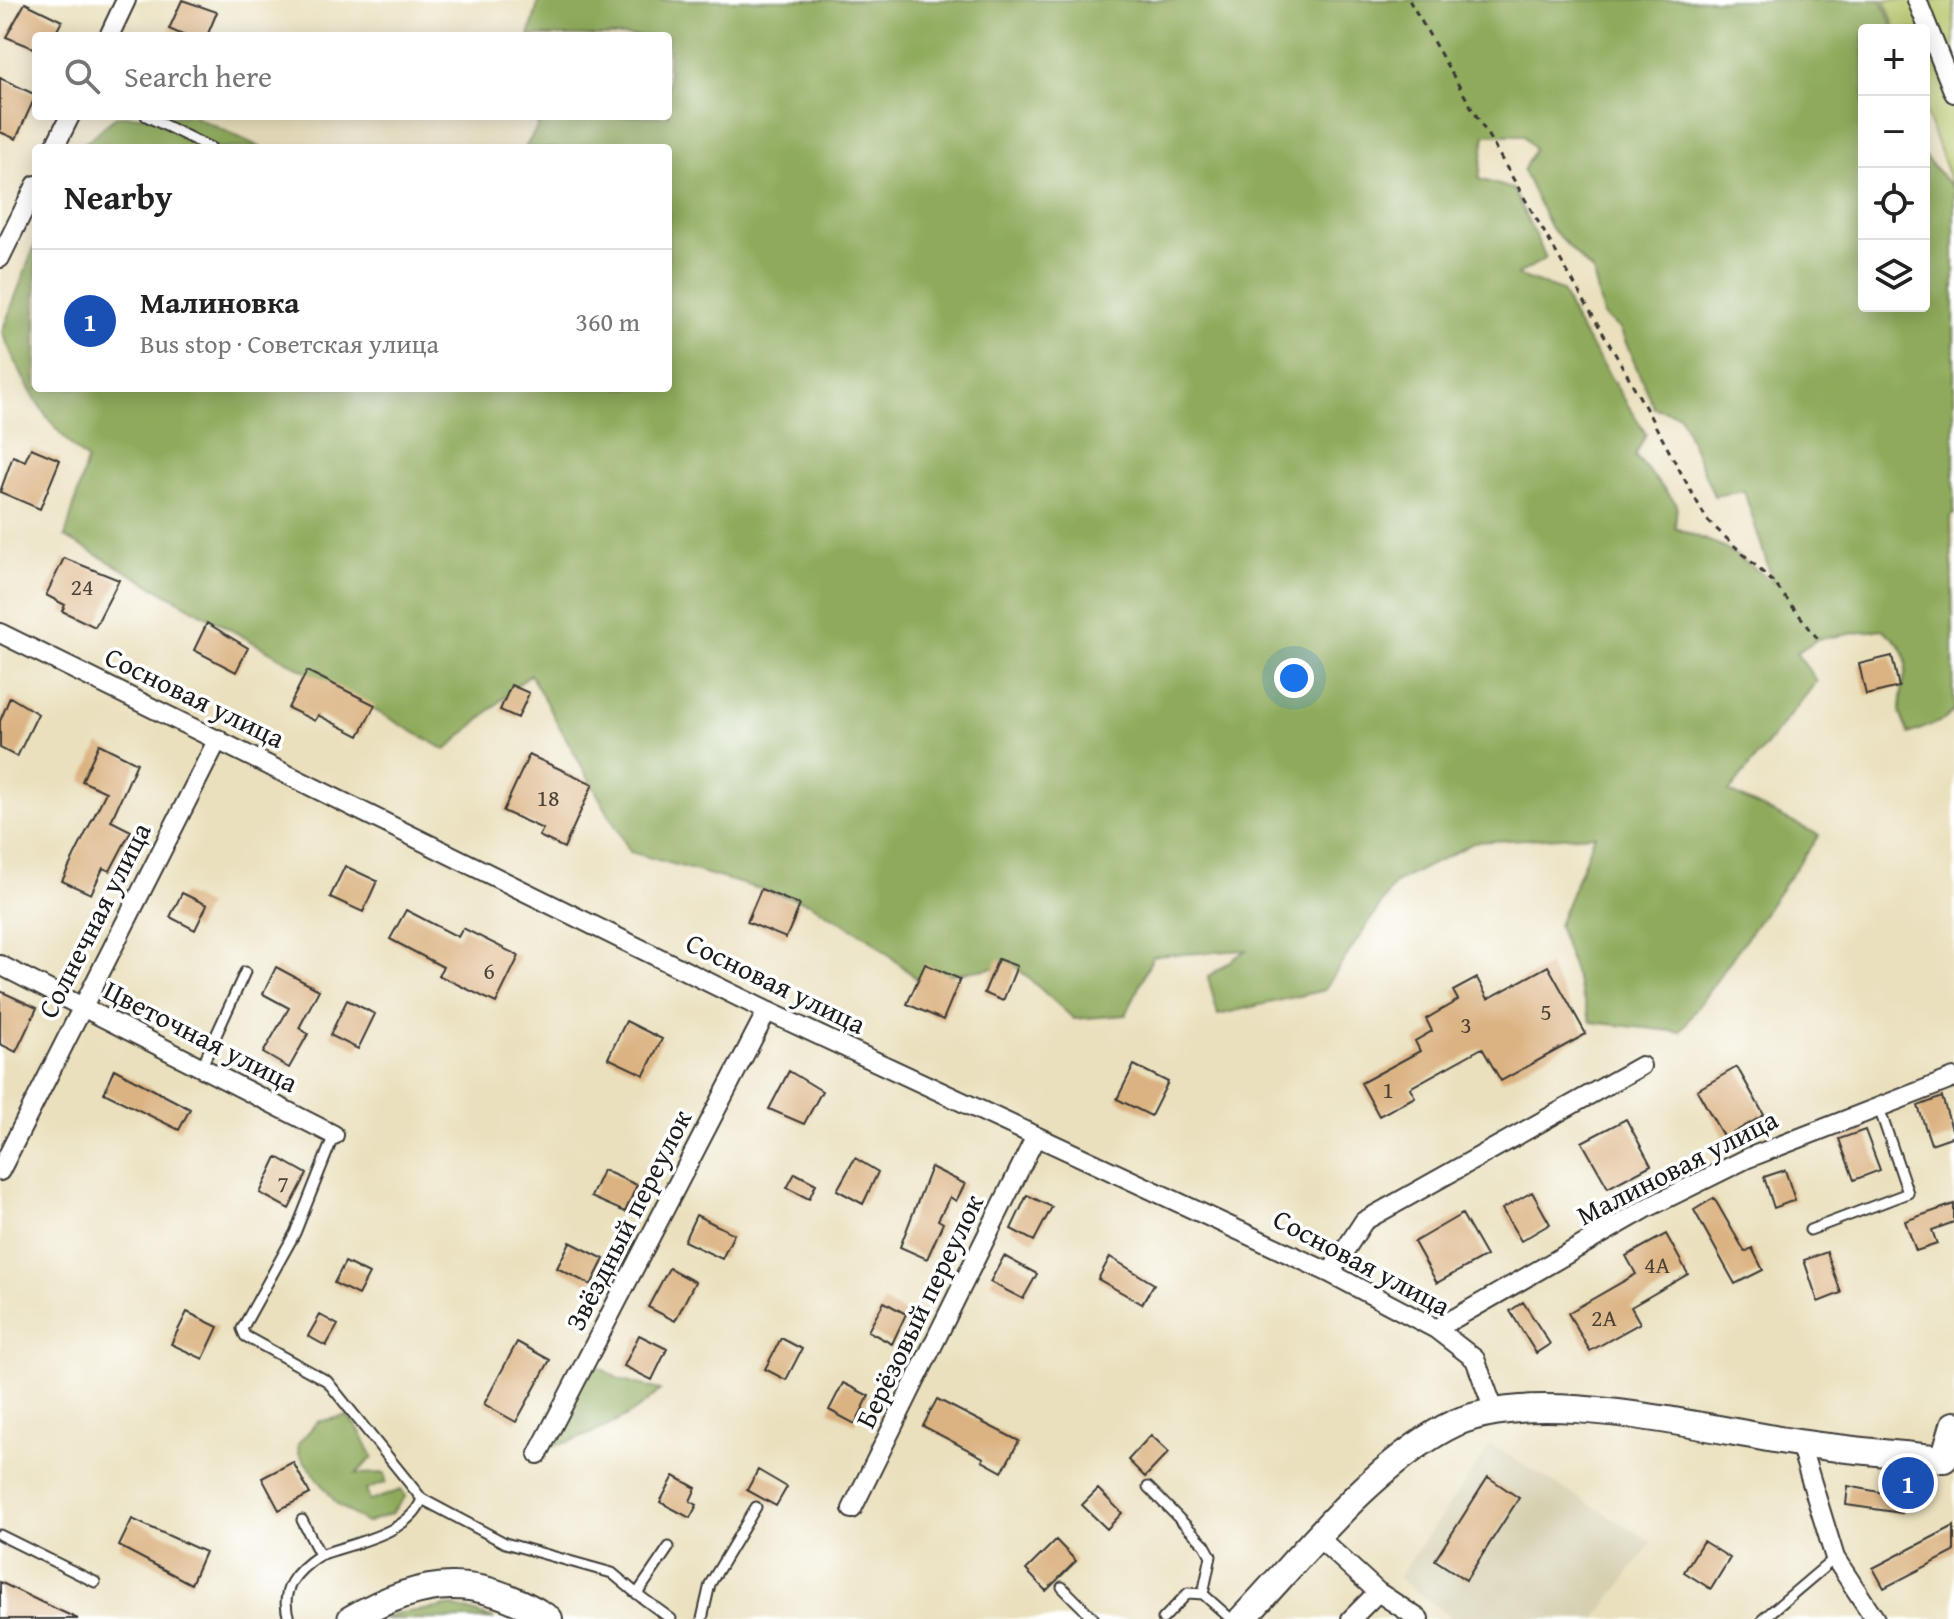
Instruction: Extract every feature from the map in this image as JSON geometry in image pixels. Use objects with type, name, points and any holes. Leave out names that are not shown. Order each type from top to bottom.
[{"type":"street","points":[[111,32],[126,0]]},
{"type":"street","points":[[1917,0],[1954,93]]},
{"type":"street","points":[[56,144],[68,120]]},
{"type":"street","points":[[0,258],[32,193]]},
{"type":"street","name":"Сосновая улица","points":[[0,633],[767,1011],[1330,1273],[1436,1329],[1475,1359],[1495,1413]]},
{"type":"street","name":"Солнечная улица","points":[[0,1171],[218,739]]},
{"type":"street","name":"Цветочная улица","points":[[0,965],[334,1135]]},
{"type":"street","name":"Звёздный переулок","points":[[538,1454],[767,1011]]},
{"type":"street","points":[[1330,1273],[1364,1221],[1641,1066]]},
{"type":"street","name":"Малиновая улица","points":[[1436,1329],[1647,1208],[1748,1158],[1954,1078]]},
{"type":"street","name":"Берёзовый переулок","points":[[852,1509],[1036,1136]]},
{"type":"street","points":[[1242,1619],[1388,1466],[1447,1426],[1495,1413],[1595,1409],[1800,1444],[1949,1460],[1954,1425]]},
{"type":"street","points":[[1800,1444],[1835,1558],[1875,1619]]},
{"type":"street","points":[[1319,1538],[1378,1592],[1419,1619]]},
{"type":"street","points":[[351,1619],[407,1592],[434,1586],[470,1585],[524,1603],[549,1619]]},
{"type":"street","points":[[1351,1619],[1378,1592]]},
{"type":"lane","points":[[154,120],[203,144]]},
{"type":"lane","points":[[201,1068],[245,972]]},
{"type":"lane","points":[[1810,1230],[1908,1193],[1878,1105]]},
{"type":"lane","points":[[334,1135],[295,1233],[242,1329],[245,1336],[327,1381],[422,1499],[505,1543],[612,1573],[671,1619]]},
{"type":"lane","points":[[1148,1487],[1205,1545],[1211,1556],[1203,1594]]},
{"type":"lane","points":[[289,1619],[283,1601],[295,1575],[320,1555],[394,1528],[416,1515],[422,1499]]},
{"type":"lane","points":[[702,1619],[710,1584],[756,1507]]},
{"type":"lane","points":[[302,1520],[320,1555]]},
{"type":"lane","points":[[0,1535],[95,1582]]},
{"type":"lane","points":[[637,1594],[669,1547]]},
{"type":"lane","points":[[1763,1619],[1835,1558]]},
{"type":"lane","points":[[1062,1587],[1094,1619]]},
{"type":"lane","points":[[1163,1619],[1188,1593],[1203,1594],[1231,1619]]},
{"type":"path","points":[[1409,0],[1628,376],[1707,520],[1774,583],[1818,639]]},
{"type":"shaded area","points":[[1491,1445],[1652,1542],[1596,1619],[1453,1619],[1398,1578]]},
{"type":"green space","points":[[539,0],[1882,0],[1892,24],[1858,24],[1858,312],[1930,312],[1930,163],[1954,189],[1954,514],[1951,517],[1954,711],[1944,720],[1909,734],[1900,710],[1905,657],[1894,639],[1882,629],[1818,639],[1796,653],[1817,681],[1729,792],[1819,835],[1680,1032],[1591,1022],[1558,925],[1595,835],[1475,842],[1395,883],[1324,990],[1218,1015],[1208,977],[1246,950],[1153,956],[1126,1015],[1074,1019],[1014,965],[917,979],[869,938],[809,903],[630,852],[530,674],[446,750],[65,537],[87,460],[59,432],[32,392],[672,392],[672,144],[527,144],[538,126],[537,120],[672,120],[672,32],[530,32]],"holes":[[[1485,135],[1524,135],[1534,149],[1523,171],[1550,227],[1593,272],[1603,316],[1620,329],[1654,408],[1680,415],[1714,496],[1744,491],[1773,582],[1724,547],[1675,528],[1677,504],[1635,456],[1646,434],[1574,319],[1562,291],[1517,275],[1546,258],[1513,189],[1479,179]]]},
{"type":"green space","points":[[1885,0],[1954,0],[1954,191],[1930,125],[1930,24],[1894,24]]},
{"type":"green space","points":[[112,120],[202,120],[253,144],[84,144]]},
{"type":"green space","points":[[32,253],[32,392],[2,332]]},
{"type":"green space","points":[[587,1360],[619,1379],[660,1390],[636,1410],[606,1427],[544,1448]]},
{"type":"green space","points":[[346,1416],[358,1428],[373,1457],[356,1474],[385,1473],[386,1482],[366,1490],[370,1501],[401,1490],[406,1496],[391,1514],[366,1523],[337,1504],[299,1454],[298,1444],[317,1422]]},
{"type":"green space","points":[[453,1606],[494,1619],[385,1619],[393,1614]]},
{"type":"building","points":[[182,0],[217,12],[209,32],[176,32],[169,29]]},
{"type":"building","points":[[25,3],[62,21],[56,32],[32,32],[32,47],[6,37]]},
{"type":"building","points":[[0,78],[32,93],[32,104],[16,139],[0,132]]},
{"type":"building","points":[[31,448],[60,460],[40,509],[0,492],[13,456],[25,461]]},
{"type":"building","points":[[64,558],[119,580],[95,627],[62,611],[65,605],[46,595]]},
{"type":"building","points":[[207,623],[248,648],[236,672],[194,650]]},
{"type":"building","points":[[1892,656],[1899,687],[1866,695],[1859,664]]},
{"type":"building","points":[[307,671],[375,705],[359,736],[318,715],[315,721],[288,708]]},
{"type":"building","points":[[511,685],[529,693],[518,718],[500,710]]},
{"type":"building","points":[[10,697],[38,714],[17,757],[0,748],[0,721]]},
{"type":"building","points":[[99,744],[137,763],[111,821],[131,831],[110,871],[103,868],[91,894],[62,881],[106,792],[82,781]]},
{"type":"building","points":[[529,755],[593,784],[564,848],[539,836],[543,829],[503,811]]},
{"type":"building","points":[[345,866],[377,881],[363,912],[330,897]]},
{"type":"building","points":[[761,889],[800,905],[786,938],[747,922]]},
{"type":"building","points":[[182,893],[207,905],[195,930],[170,917]]},
{"type":"building","points":[[406,910],[458,937],[463,928],[519,956],[496,1003],[438,975],[443,967],[390,939]]},
{"type":"building","points":[[998,959],[1017,966],[1003,1001],[984,993]]},
{"type":"building","points":[[925,964],[960,979],[943,1020],[907,1004]]},
{"type":"building","points":[[1548,966],[1586,1034],[1501,1081],[1482,1048],[1410,1088],[1415,1097],[1379,1116],[1361,1083],[1420,1051],[1415,1041],[1432,1031],[1426,1019],[1458,1000],[1453,991],[1477,978],[1488,999]]},
{"type":"building","points":[[276,967],[319,990],[299,1028],[308,1034],[289,1068],[263,1053],[289,1008],[263,994]]},
{"type":"building","points":[[0,991],[37,1008],[16,1052],[0,1044]]},
{"type":"building","points":[[347,1000],[375,1014],[358,1049],[330,1035]]},
{"type":"building","points":[[626,1021],[662,1039],[644,1075],[608,1058]]},
{"type":"building","points":[[1134,1065],[1168,1082],[1151,1116],[1117,1099]]},
{"type":"building","points":[[1737,1067],[1764,1115],[1724,1138],[1697,1090]]},
{"type":"building","points":[[114,1069],[190,1109],[179,1130],[104,1093]]},
{"type":"building","points":[[789,1071],[822,1091],[804,1124],[769,1109]]},
{"type":"building","points":[[1942,1097],[1954,1136],[1931,1144],[1918,1106]]},
{"type":"building","points":[[1626,1119],[1651,1165],[1608,1188],[1582,1142]]},
{"type":"building","points":[[1865,1130],[1880,1170],[1854,1180],[1839,1139]]},
{"type":"building","points":[[277,1157],[307,1174],[289,1209],[260,1193]]},
{"type":"building","points":[[855,1158],[878,1172],[863,1204],[837,1190]]},
{"type":"building","points":[[931,1167],[965,1184],[956,1201],[950,1197],[938,1220],[943,1223],[927,1259],[900,1247]]},
{"type":"building","points":[[603,1170],[637,1185],[625,1212],[591,1197]]},
{"type":"building","points":[[1785,1170],[1795,1200],[1774,1208],[1764,1177]]},
{"type":"building","points":[[795,1173],[816,1184],[809,1199],[787,1188]]},
{"type":"building","points":[[1532,1192],[1550,1224],[1521,1241],[1502,1209]]},
{"type":"building","points":[[1027,1195],[1052,1207],[1034,1241],[1011,1229]]},
{"type":"building","points":[[1714,1198],[1745,1252],[1752,1248],[1763,1270],[1735,1284],[1694,1210]]},
{"type":"building","points":[[1954,1204],[1954,1222],[1932,1230],[1937,1244],[1916,1251],[1905,1221]]},
{"type":"building","points":[[1462,1214],[1486,1256],[1437,1283],[1414,1242]]},
{"type":"building","points":[[696,1215],[734,1234],[722,1259],[684,1241]]},
{"type":"building","points":[[1666,1234],[1688,1274],[1631,1307],[1640,1323],[1590,1351],[1568,1313],[1636,1274],[1626,1256]]},
{"type":"building","points":[[570,1242],[604,1259],[591,1285],[557,1268]]},
{"type":"building","points":[[1827,1252],[1841,1293],[1818,1302],[1804,1260]]},
{"type":"building","points":[[1004,1256],[1037,1274],[1023,1299],[990,1282]]},
{"type":"building","points":[[1110,1257],[1154,1284],[1142,1304],[1098,1279]]},
{"type":"building","points":[[345,1262],[369,1274],[358,1295],[334,1283]]},
{"type":"building","points":[[669,1268],[695,1282],[675,1321],[648,1307]]},
{"type":"building","points":[[884,1302],[906,1314],[892,1344],[868,1331]]},
{"type":"building","points":[[1523,1302],[1550,1344],[1536,1353],[1510,1311]]},
{"type":"building","points":[[187,1312],[218,1327],[203,1359],[171,1344]]},
{"type":"building","points":[[320,1315],[338,1325],[326,1346],[308,1336]]},
{"type":"building","points":[[639,1335],[667,1349],[652,1380],[624,1366]]},
{"type":"building","points":[[781,1338],[802,1349],[786,1380],[765,1369]]},
{"type":"building","points":[[517,1342],[550,1360],[516,1422],[484,1404]]},
{"type":"building","points":[[843,1383],[869,1396],[855,1424],[829,1410]]},
{"type":"building","points":[[937,1399],[1019,1441],[1002,1472],[982,1461],[984,1458],[923,1426]]},
{"type":"building","points":[[1151,1435],[1169,1452],[1145,1477],[1128,1460]]},
{"type":"building","points":[[293,1462],[310,1494],[279,1510],[262,1478]]},
{"type":"building","points":[[758,1470],[787,1487],[776,1506],[747,1490]]},
{"type":"building","points":[[674,1476],[696,1488],[690,1501],[697,1505],[690,1518],[660,1502]]},
{"type":"building","points":[[1488,1477],[1519,1498],[1466,1580],[1435,1560]]},
{"type":"building","points":[[1848,1486],[1905,1497],[1902,1513],[1846,1505]]},
{"type":"building","points":[[1098,1489],[1122,1513],[1107,1529],[1082,1505]]},
{"type":"building","points":[[132,1519],[205,1552],[191,1584],[119,1546]]},
{"type":"building","points":[[1954,1526],[1954,1552],[1884,1588],[1873,1568]]},
{"type":"building","points":[[1056,1540],[1076,1561],[1046,1591],[1026,1570]]},
{"type":"building","points":[[1703,1541],[1730,1558],[1711,1589],[1684,1572]]},
{"type":"building","points":[[0,1582],[41,1602],[78,1619],[0,1619]]},
{"type":"place","name":"Малиновка","points":[[1908,1483]]}]
